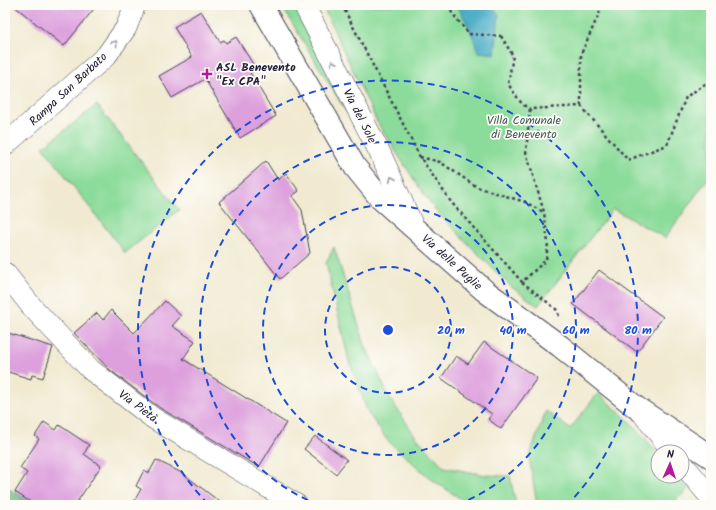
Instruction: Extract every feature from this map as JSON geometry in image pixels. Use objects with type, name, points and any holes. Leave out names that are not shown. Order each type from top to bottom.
[{"type":"street","name":"Rampa San Barbato","points":[[5,145],[106,56],[126,28],[135,5]]},
{"type":"street","name":"Via delle Puglie","points":[[260,5],[355,167],[380,198],[484,291],[560,346],[638,408],[711,457]]},
{"type":"street","name":"Via del Sole","points":[[304,5],[380,155],[414,228]]},
{"type":"street","name":"Via Pietà","points":[[5,273],[32,307],[98,375],[153,418],[297,505]]},
{"type":"street","points":[[638,408],[667,444]]},
{"type":"street","points":[[690,473],[711,498]]},
{"type":"path","points":[[342,5],[420,157],[451,202],[522,282],[546,260],[548,243],[544,212],[526,152],[530,109]]},
{"type":"path","points":[[449,5],[452,13],[469,34],[500,36],[513,56],[508,84],[522,104],[530,109],[581,106]]},
{"type":"path","points":[[603,5],[581,54],[581,106],[628,160],[667,145],[686,97],[711,80]]},
{"type":"path","points":[[420,157],[440,162],[477,187],[525,202],[544,212]]},
{"type":"green space","points":[[281,5],[297,5],[330,67],[347,113]]},
{"type":"green space","name":"Villa Comunale di Benevento","points":[[322,5],[711,5],[711,174],[665,238],[613,209],[538,306],[510,286],[437,212],[418,186],[377,122]]},
{"type":"green space","points":[[97,105],[179,210],[125,253],[43,147]]},
{"type":"green space","points":[[334,247],[365,345],[389,397],[416,437],[444,467],[486,475],[510,476],[516,505],[470,505],[431,479],[387,440],[368,413],[349,361],[326,263]]},
{"type":"green space","points":[[598,393],[629,421],[650,444],[650,484],[686,484],[689,488],[672,505],[602,505],[597,501],[592,505],[537,505],[529,457],[546,411],[570,429]]},
{"type":"green space","points":[[5,486],[35,505],[5,505]]},
{"type":"water","points":[[457,5],[491,5],[499,15],[495,54],[478,52],[470,29]]},
{"type":"building","points":[[13,5],[97,5],[64,46]]},
{"type":"building","name":"ASL Benevento \"Ex CPA\"","points":[[201,11],[220,42],[224,40],[226,43],[236,37],[256,69],[250,73],[276,116],[240,138],[205,79],[172,98],[159,76],[192,57],[174,27]]},
{"type":"building","points":[[266,161],[278,180],[286,173],[299,191],[292,196],[302,210],[310,253],[280,279],[219,202]]},
{"type":"building","points":[[599,270],[663,317],[637,352],[573,304]]},
{"type":"building","points":[[165,301],[181,316],[172,326],[195,341],[183,359],[286,423],[259,467],[160,408],[110,370],[74,333],[97,313],[103,320],[111,310],[134,333]]},
{"type":"building","points":[[5,332],[53,347],[43,378],[32,375],[31,379],[5,371]]},
{"type":"building","points":[[484,342],[537,378],[501,429],[488,419],[492,414],[441,378],[456,356],[468,364]]},
{"type":"building","points":[[44,422],[56,430],[59,425],[89,445],[84,454],[101,466],[75,505],[35,505],[15,492],[27,473],[20,468],[39,439],[35,436]]},
{"type":"building","points":[[315,436],[347,460],[336,474],[304,449]]},
{"type":"building","points":[[156,460],[182,473],[224,505],[132,505],[141,489],[136,486],[144,470],[149,473]]},
{"type":"place","name":"ASL Benevento \"Ex CPA\"","points":[[207,74]]}]
